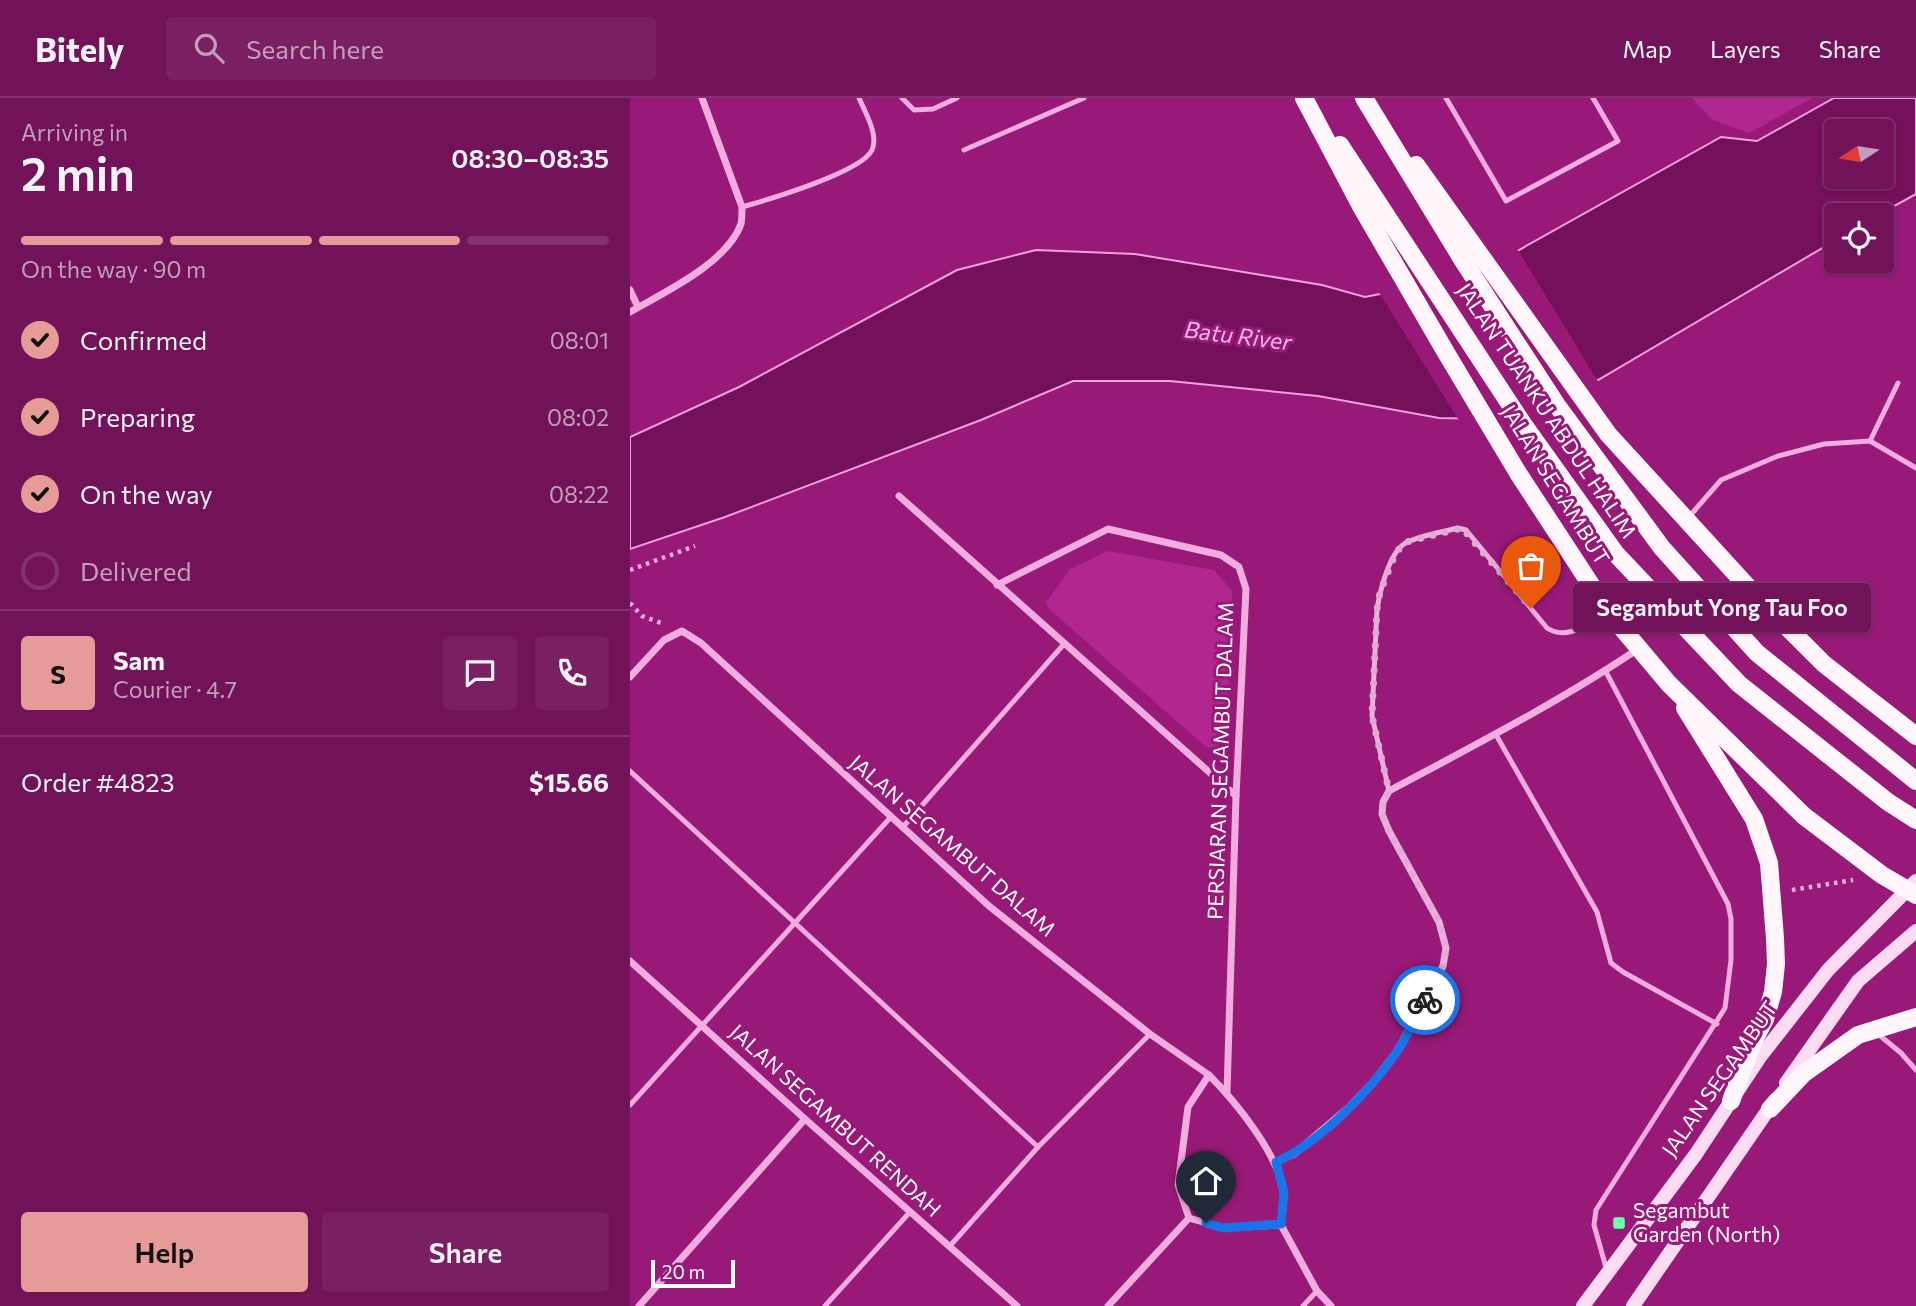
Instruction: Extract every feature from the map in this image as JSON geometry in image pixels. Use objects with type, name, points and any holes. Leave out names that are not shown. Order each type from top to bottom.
[{"type":"main road","name":"JALAN SEGAMBUT","points":[[1307,98],[1362,208],[1518,473],[1610,614],[1669,684],[1804,816],[1853,854],[1913,889],[1828,970],[1760,1057],[1583,1306]]},
{"type":"main road","name":"JALAN TUANKU ABDUL HALIM","points":[[1307,98],[1523,424],[1616,554],[1739,684],[1888,802],[1916,820]]},
{"type":"main road","name":"JALAN TUANKU ABDUL HALIM","points":[[1365,98],[1462,259],[1556,404],[1662,548],[1757,653],[1916,781]]},
{"type":"main road","points":[[1365,98],[1442,200],[1608,434],[1758,598],[1824,664],[1916,736]]},
{"type":"main road","points":[[1669,684],[1754,819],[1769,863],[1776,951],[1773,992],[1765,1019],[1753,1042],[1731,1101]]},
{"type":"main road","points":[[1634,1306],[1812,1044],[1858,981],[1916,931]]},
{"type":"main road","points":[[1770,1109],[1803,1074],[1858,1035],[1916,1017]]},
{"type":"street","points":[[630,312],[721,255],[741,224],[742,207],[702,98]]},
{"type":"street","points":[[630,289],[638,307]]},
{"type":"street","points":[[899,496],[1236,796]]},
{"type":"street","name":"PERSIARAN SEGAMBUT DALAM","points":[[997,586],[1108,530],[1221,555],[1239,567],[1246,589],[1236,796],[1227,1092]]},
{"type":"street","points":[[630,677],[664,640],[681,631]]},
{"type":"street","name":"JALAN SEGAMBUT DALAM","points":[[681,631],[701,643],[989,906],[1150,1034],[1209,1075],[1227,1092],[1276,1162],[1284,1192],[1281,1224]]},
{"type":"street","points":[[1276,1162],[1294,1154],[1348,1108],[1373,1082],[1397,1051],[1443,966],[1446,948],[1439,922],[1382,814],[1383,802],[1389,791],[1640,648]]},
{"type":"street","name":"JALAN SEGAMBUT RENDAH","points":[[630,961],[1008,1303],[1017,1306]]},
{"type":"street","points":[[1189,1218],[1178,1185],[1188,1107],[1209,1075]]},
{"type":"street","points":[[639,1306],[805,1119]]},
{"type":"street","points":[[1189,1218],[1223,1228],[1281,1224],[1317,1291],[1331,1306]]},
{"type":"street","points":[[1108,1306],[1189,1218]]},
{"type":"lane","points":[[742,207],[790,193],[864,160],[873,148],[873,131],[859,98]]},
{"type":"lane","points":[[902,98],[914,110],[933,109],[957,98]]},
{"type":"lane","points":[[964,150],[1084,98]]},
{"type":"lane","points":[[1446,98],[1506,201],[1618,141],[1593,98]]},
{"type":"lane","points":[[1870,441],[1898,383]]},
{"type":"lane","points":[[1687,520],[1721,480],[1778,456],[1824,444],[1870,441],[1916,469]]},
{"type":"lane","points":[[1389,791],[1372,716],[1377,609],[1380,592],[1396,552],[1406,542],[1458,528],[1466,530],[1547,628],[1555,633],[1564,634],[1610,614]]},
{"type":"lane","points":[[902,828],[1064,644]]},
{"type":"lane","points":[[1605,670],[1728,904],[1731,919],[1731,960],[1726,1008],[1596,1210],[1594,1225],[1608,1274]]},
{"type":"lane","points":[[1495,733],[1597,912],[1611,963],[1717,1024]]},
{"type":"lane","points":[[630,771],[1038,1147]]},
{"type":"lane","points":[[630,1105],[890,818]]},
{"type":"lane","points":[[949,1247],[1038,1147],[1150,1034]]},
{"type":"lane","points":[[1858,1035],[1877,1034],[1901,1053],[1916,1070]]},
{"type":"lane","points":[[825,1306],[910,1212]]},
{"type":"lane","points":[[1303,1306],[1317,1291]]},
{"type":"path","points":[[630,570],[695,546]]},
{"type":"path","points":[[630,603],[642,616],[681,631]]},
{"type":"path","points":[[1788,890],[1853,880]]},
{"type":"shaded area","points":[[1692,98],[1812,98],[1749,133],[1711,119]]},
{"type":"shaded area","points":[[1108,551],[1214,570],[1232,591],[1226,753],[1206,747],[1048,608],[1046,602],[1070,569]]},
{"type":"water","name":"Batu River","points":[[1834,98],[1916,98],[1916,194],[1894,206],[1894,203],[1824,203],[1824,247],[1598,380],[1490,419],[1439,418],[1318,396],[1170,381],[1073,381],[981,420],[725,517],[630,549],[630,437],[739,387],[957,270],[1036,250],[1135,254],[1322,285],[1365,297],[1441,282],[1519,250],[1721,137],[1757,141]]},
{"type":"pier","points":[[1516,247],[1599,383],[1491,422],[1460,422],[1378,291],[1440,278]]},
{"type":"way so far","points":[[1425,1000],[1443,966],[1446,948],[1439,922],[1382,814],[1383,802],[1389,791],[1372,716],[1380,592],[1396,552],[1406,542],[1462,528],[1531,608]]},
{"type":"place","name":"Segambut Yong Tau Foo","points":[[1531,608]]},
{"type":"place","name":"Segambut Garden (North)","points":[[1619,1223]]},
{"type":"route","points":[[1206,1223],[1223,1228],[1281,1224],[1284,1192],[1276,1162],[1294,1154],[1348,1108],[1373,1082],[1397,1051],[1425,1000]]}]
